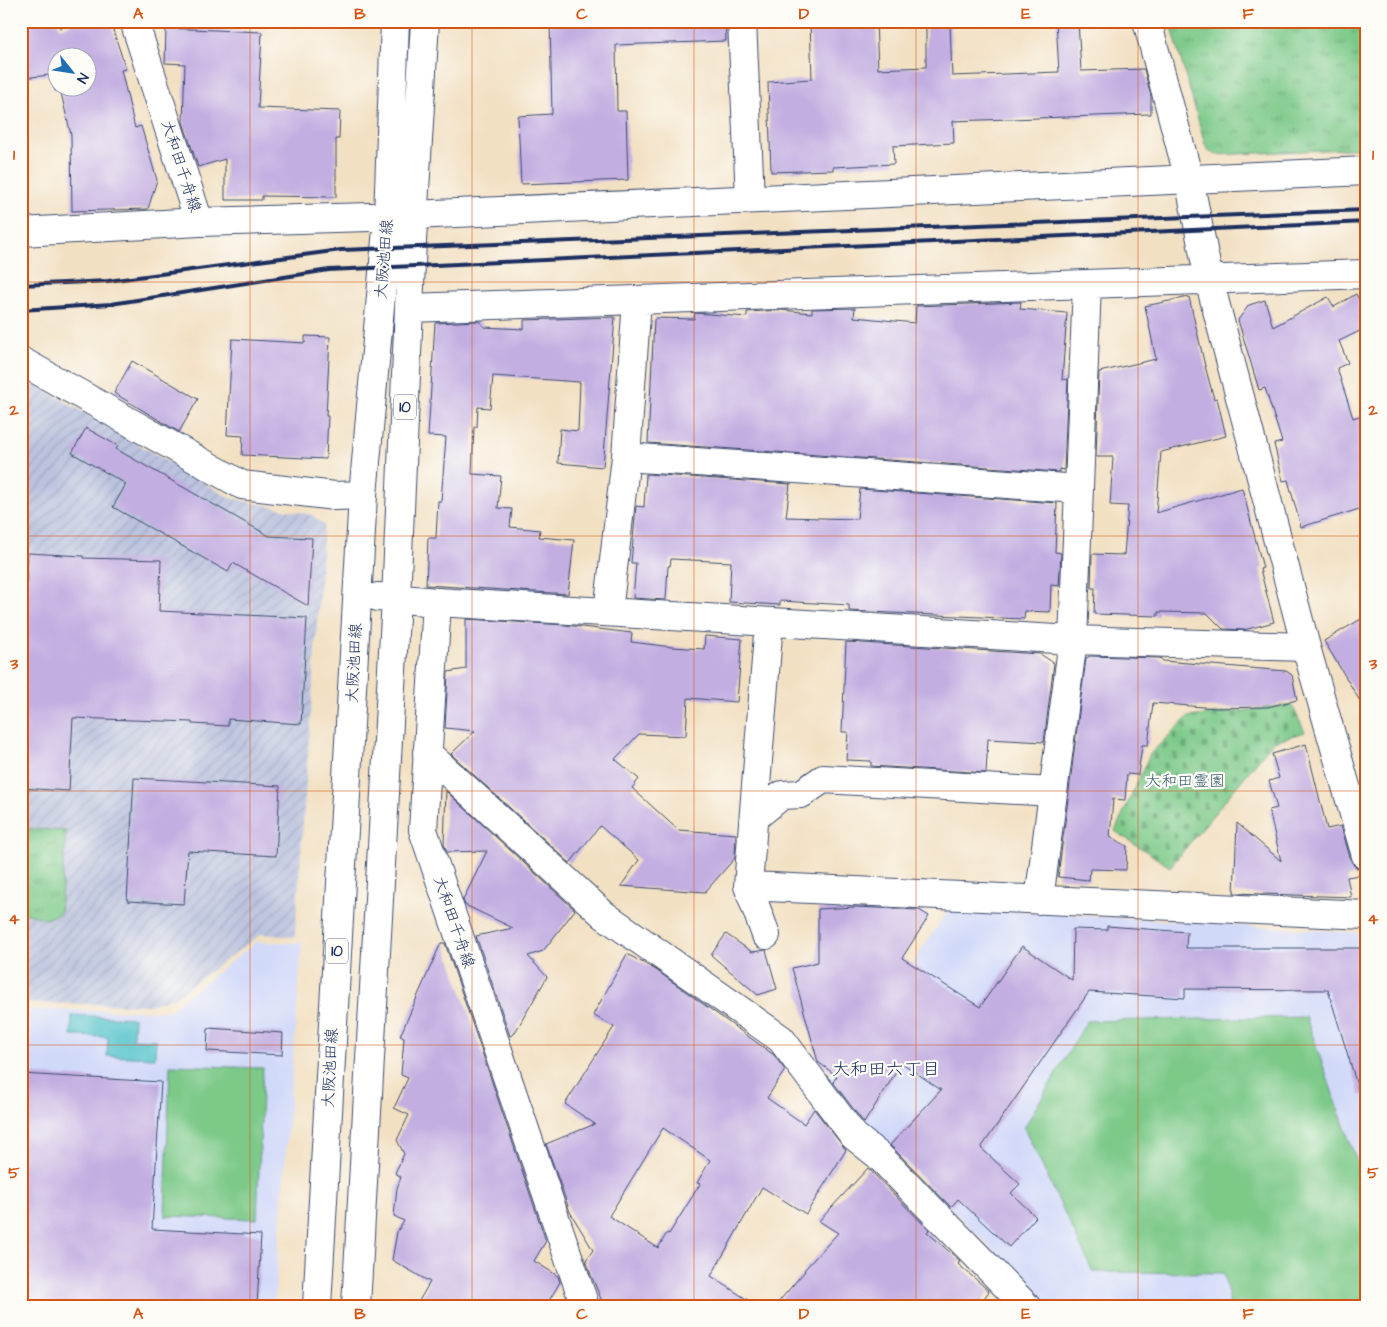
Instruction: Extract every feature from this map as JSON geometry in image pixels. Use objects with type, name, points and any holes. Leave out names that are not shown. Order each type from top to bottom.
[{"type":"street","name":"大和田千舟線","points":[[134,21],[199,222],[400,216],[750,198],[1366,171]]},
{"type":"street","name":"大阪池田線","points":[[356,1306],[396,599],[409,308],[400,216],[395,21]]},
{"type":"street","name":"大阪池田線","points":[[317,1306],[363,495],[425,21]]},
{"type":"street","points":[[742,21],[750,198]]},
{"type":"street","points":[[1147,21],[1189,179],[1209,280],[1306,648],[1366,856]]},
{"type":"street","points":[[21,232],[199,222]]},
{"type":"street","points":[[409,308],[1366,274]]},
{"type":"street","points":[[1039,900],[1073,640],[1087,284]]},
{"type":"street","points":[[608,612],[626,457],[637,300]]},
{"type":"street","points":[[21,361],[242,485],[335,496],[363,495]]},
{"type":"street","points":[[626,457],[1079,489]]},
{"type":"street","points":[[358,595],[437,602],[1073,640],[1306,648]]},
{"type":"street","name":"大和田千舟線","points":[[437,602],[422,830],[586,1306]]},
{"type":"street","points":[[766,935],[748,886],[769,622]]},
{"type":"street","points":[[427,753],[604,915],[781,1039],[854,1136],[878,1155],[1026,1306]]},
{"type":"street","points":[[754,818],[782,795],[801,794],[823,779],[1053,792]]},
{"type":"street","points":[[748,886],[1366,915]]},
{"type":"shaded area","points":[[21,376],[230,498],[312,515],[324,525],[295,937],[261,934],[175,997],[148,1005],[21,1003]]},
{"type":"shaded area","points":[[950,907],[1359,933],[1366,937],[1366,1306],[1045,1306],[1044,1302],[867,1124],[857,1131],[823,1088],[857,1037],[869,1030]]},
{"type":"shaded area","points":[[256,942],[302,943],[274,1306],[21,1306],[21,1010],[168,1011]]},
{"type":"green space","points":[[1170,21],[1366,21],[1366,148],[1217,155],[1210,152],[1205,144]]},
{"type":"green space","points":[[21,383],[30,386],[25,462],[21,462]]},
{"type":"green space","name":"大和田霊園","points":[[1292,705],[1305,732],[1274,741],[1170,867],[1115,831],[1150,754],[1188,717]]},
{"type":"green space","points":[[21,828],[66,831],[60,913],[46,919],[21,912]]},
{"type":"green space","points":[[1306,1017],[1366,1188],[1366,1306],[1230,1306],[1224,1273],[1093,1272],[1024,1128],[1087,1021]]},
{"type":"green space","points":[[170,1065],[263,1068],[257,1219],[165,1216]]},
{"type":"water","points":[[72,1015],[134,1018],[133,1039],[156,1040],[155,1058],[107,1056],[108,1037],[71,1036]]},
{"type":"building","points":[[21,21],[57,21],[60,28],[79,21],[110,21],[126,69],[121,70],[135,128],[141,126],[157,180],[148,209],[72,211],[71,135],[62,98],[98,98],[98,48],[48,48],[48,75],[21,78]]},
{"type":"building","points":[[550,21],[725,21],[726,41],[616,45],[617,111],[626,111],[628,180],[521,184],[518,116],[552,114]]},
{"type":"building","points":[[810,21],[876,21],[878,69],[926,67],[926,24],[950,24],[952,76],[1059,72],[1056,21],[1078,21],[1081,71],[1144,69],[1151,96],[1151,114],[953,121],[954,143],[893,146],[894,164],[833,167],[833,170],[771,172],[768,82],[812,79]]},
{"type":"building","points":[[166,28],[262,32],[258,108],[340,111],[339,139],[336,139],[336,197],[262,196],[262,200],[225,200],[225,159],[198,167],[183,122],[185,64],[165,63]]},
{"type":"building","points":[[1356,294],[1366,312],[1366,328],[1339,341],[1348,363],[1337,368],[1353,418],[1366,414],[1366,507],[1301,527],[1288,480],[1283,481],[1274,444],[1282,442],[1265,388],[1259,390],[1238,320],[1249,305],[1265,300],[1273,327],[1328,297],[1334,307]]},
{"type":"building","points":[[1189,297],[1205,366],[1214,399],[1217,398],[1226,436],[1161,452],[1156,513],[1242,488],[1263,568],[1260,569],[1274,622],[1244,630],[1223,629],[1207,613],[1158,612],[1158,616],[1094,614],[1095,588],[1091,588],[1092,554],[1124,555],[1128,506],[1110,505],[1113,457],[1096,457],[1099,372],[1156,359],[1145,306]]},
{"type":"building","points":[[1021,302],[1020,309],[1067,313],[1062,380],[1068,379],[1064,470],[1059,469],[1059,472],[648,443],[654,320],[656,318],[694,319],[695,313],[747,317],[747,312],[781,310],[812,313],[812,309],[855,308],[854,317],[915,323],[916,306]]},
{"type":"building","points":[[615,317],[603,467],[558,463],[560,429],[578,431],[580,382],[493,376],[490,408],[478,407],[477,427],[474,427],[472,474],[501,476],[498,508],[512,509],[510,527],[540,530],[539,537],[574,540],[568,594],[426,585],[428,538],[436,538],[438,501],[441,501],[446,437],[428,436],[435,323],[479,321],[484,327],[524,329],[524,320]]},
{"type":"building","points":[[305,336],[330,337],[326,459],[242,455],[243,436],[227,435],[232,339],[305,343]]},
{"type":"building","points":[[132,361],[198,399],[179,432],[114,393]]},
{"type":"building","points":[[86,428],[118,446],[116,449],[269,536],[312,538],[308,606],[233,563],[228,572],[113,507],[126,484],[72,453]]},
{"type":"building","points":[[646,474],[790,484],[786,517],[857,519],[860,489],[1057,503],[1055,552],[1061,553],[1059,586],[1051,585],[1050,612],[1025,611],[1024,619],[849,611],[849,605],[780,601],[780,605],[729,602],[731,562],[671,559],[670,566],[668,566],[666,600],[633,598],[636,563],[631,563],[636,506],[644,507]]},
{"type":"building","points":[[28,553],[83,556],[83,558],[161,560],[159,611],[307,618],[301,724],[228,719],[228,726],[192,724],[192,722],[73,718],[69,791],[21,788],[21,662]]},
{"type":"building","points":[[1366,616],[1366,711],[1324,641]]},
{"type":"building","points":[[466,619],[565,625],[632,633],[631,642],[672,647],[704,649],[705,636],[742,639],[737,702],[688,698],[686,736],[639,734],[615,759],[639,779],[632,788],[678,830],[736,834],[735,858],[705,892],[621,886],[639,860],[600,826],[570,863],[451,754],[475,731],[445,728],[448,672],[466,669]]},
{"type":"building","points":[[846,642],[1040,654],[1054,663],[1044,742],[988,739],[986,773],[871,766],[871,761],[846,760],[848,732],[842,732]]},
{"type":"building","points":[[1090,656],[1160,658],[1163,661],[1286,671],[1292,675],[1297,700],[1267,707],[1216,708],[1153,703],[1148,745],[1142,745],[1138,775],[1127,774],[1125,800],[1113,799],[1110,837],[1127,846],[1126,870],[1090,869],[1089,880],[1058,877],[1086,658]]},
{"type":"building","points":[[1306,744],[1327,829],[1341,826],[1351,861],[1356,868],[1366,871],[1366,874],[1347,877],[1351,897],[1234,893],[1237,823],[1281,861],[1269,810],[1277,808],[1269,781],[1279,778],[1272,754]]},
{"type":"building","points":[[134,778],[280,786],[276,856],[188,851],[184,904],[127,901]]},
{"type":"building","points":[[446,791],[575,910],[543,951],[528,956],[547,977],[514,1034],[510,1036],[476,936],[513,928],[465,905],[463,900],[487,851],[447,852],[444,844]]},
{"type":"building","points":[[856,907],[919,910],[929,916],[902,958],[980,1007],[1022,946],[1072,980],[1073,929],[1107,930],[1107,926],[1187,932],[1186,948],[1361,948],[1366,964],[1366,1095],[1360,1095],[1328,990],[1185,989],[1185,998],[1089,992],[981,1148],[1020,1184],[1011,1193],[1036,1217],[1009,1247],[958,1199],[951,1207],[890,1145],[941,1090],[902,1063],[864,1123],[833,1082],[837,1076],[818,1062],[792,968],[818,962],[818,909]]},
{"type":"building","points":[[726,934],[752,952],[766,950],[777,989],[758,995],[711,955]]},
{"type":"building","points":[[441,943],[445,943],[546,1241],[534,1261],[558,1276],[560,1282],[546,1306],[416,1306],[430,1282],[392,1260],[397,1232],[404,1221],[394,1216],[397,1188],[401,1177],[395,1173],[404,1154],[397,1140],[409,1115],[394,1108],[408,1078],[401,1075],[404,1038],[400,1036]]},
{"type":"building","points":[[627,954],[656,970],[774,1055],[785,1070],[767,1098],[804,1124],[814,1109],[846,1150],[806,1214],[762,1187],[711,1276],[757,1306],[604,1306],[586,1260],[593,1250],[570,1212],[546,1144],[595,1124],[565,1104],[614,1027],[593,1015]],"holes":[[[663,1128],[710,1160],[697,1183],[700,1184],[669,1234],[667,1233],[658,1248],[609,1216]]]},
{"type":"building","points":[[208,1028],[283,1033],[282,1055],[207,1051]]},
{"type":"building","points":[[21,1074],[161,1082],[152,1229],[261,1235],[257,1306],[21,1306]]},
{"type":"building","points":[[868,1168],[929,1230],[927,1232],[960,1261],[958,1264],[989,1291],[979,1306],[775,1306],[804,1270],[838,1233],[819,1221]]},
{"type":"railway","points":[[21,285],[108,281],[341,250],[1366,210]]},
{"type":"railway","points":[[21,310],[111,304],[329,270],[1366,222]]},
{"type":"district","name":"大和田六丁目","points":[[886,1069]]}]
